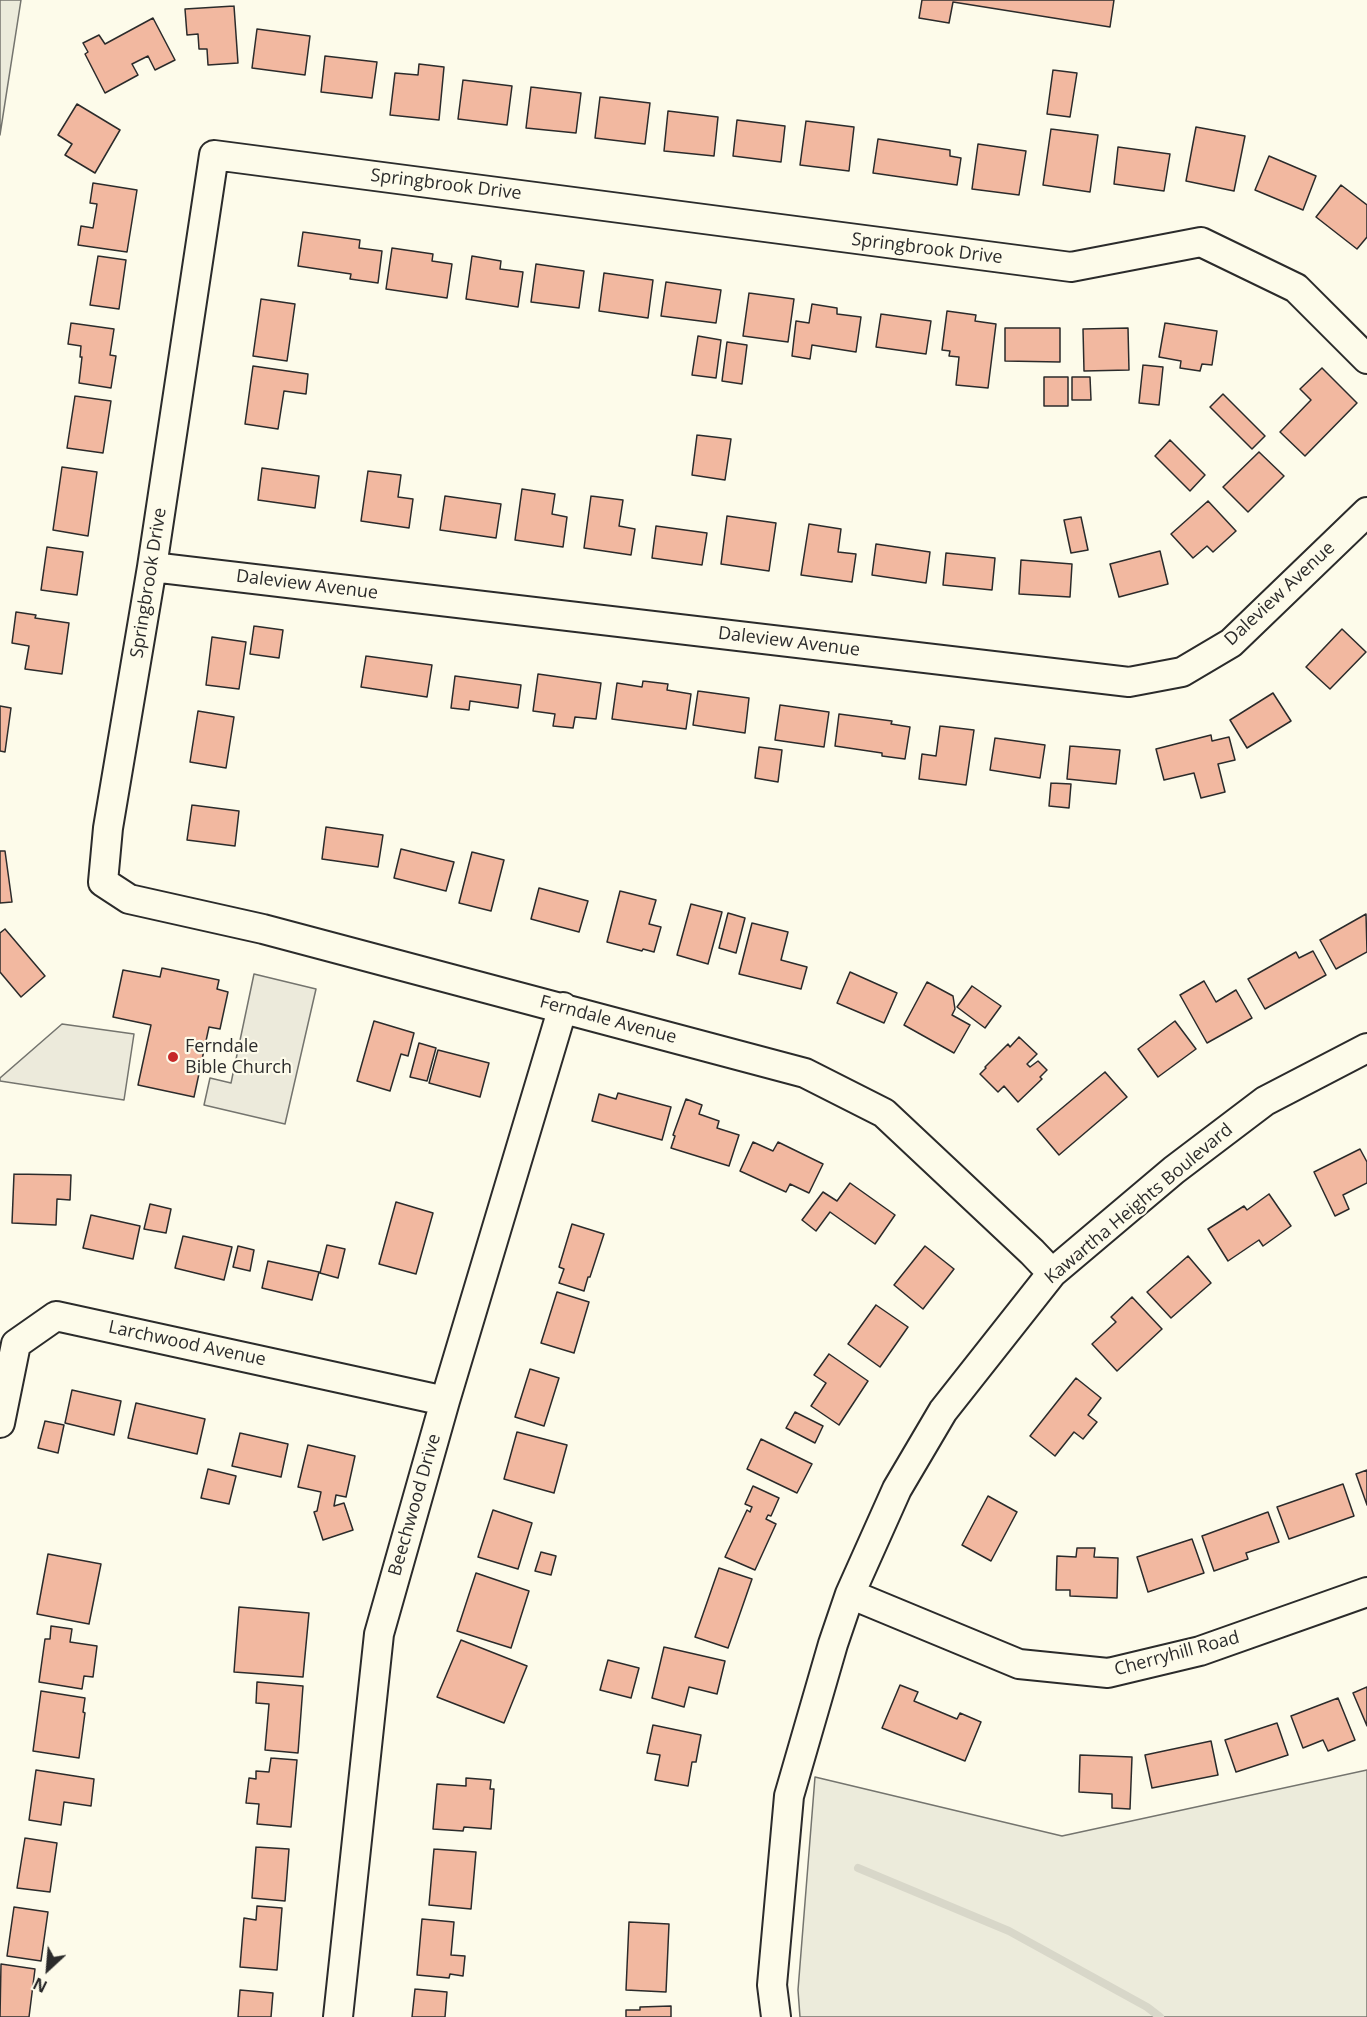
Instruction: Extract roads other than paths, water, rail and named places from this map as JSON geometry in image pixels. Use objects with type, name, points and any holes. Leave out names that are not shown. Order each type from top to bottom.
[{"type":"street","name":"Springbrook Drive","points":[[103,882],[108,828],[152,567],[214,155],[1071,267],[1201,242],[1296,288],[1367,359]]},
{"type":"street","name":"Daleview Avenue","points":[[152,567],[1129,682],[1182,672],[1231,643],[1367,512]]},
{"type":"street","name":"Ferndale Avenue","points":[[103,882],[129,899],[263,929],[805,1073],[884,1113],[1052,1273]]},
{"type":"street","name":"Beechwood Drive","points":[[338,2017],[379,1634],[445,1401],[563,1007]]},
{"type":"street","name":"Kawartha Heights Boulevard","points":[[776,2017],[772,1985],[789,1796],[833,1644],[850,1594],[897,1489],[943,1411],[1052,1273],[1174,1170],[1265,1101],[1367,1048]]},
{"type":"street","name":"Larchwood Avenue","points":[[0,1423],[16,1344],[56,1316],[445,1401]]},
{"type":"street","name":"Cherryhill Road","points":[[850,1594],[1019,1664],[1108,1673],[1200,1651],[1367,1592]]},
{"type":"waterway","points":[[858,1868],[1009,1931],[1147,2007],[1160,2017]]},
{"type":"place","name":"Ferndale Bible Church","points":[[173,1057]]}]
